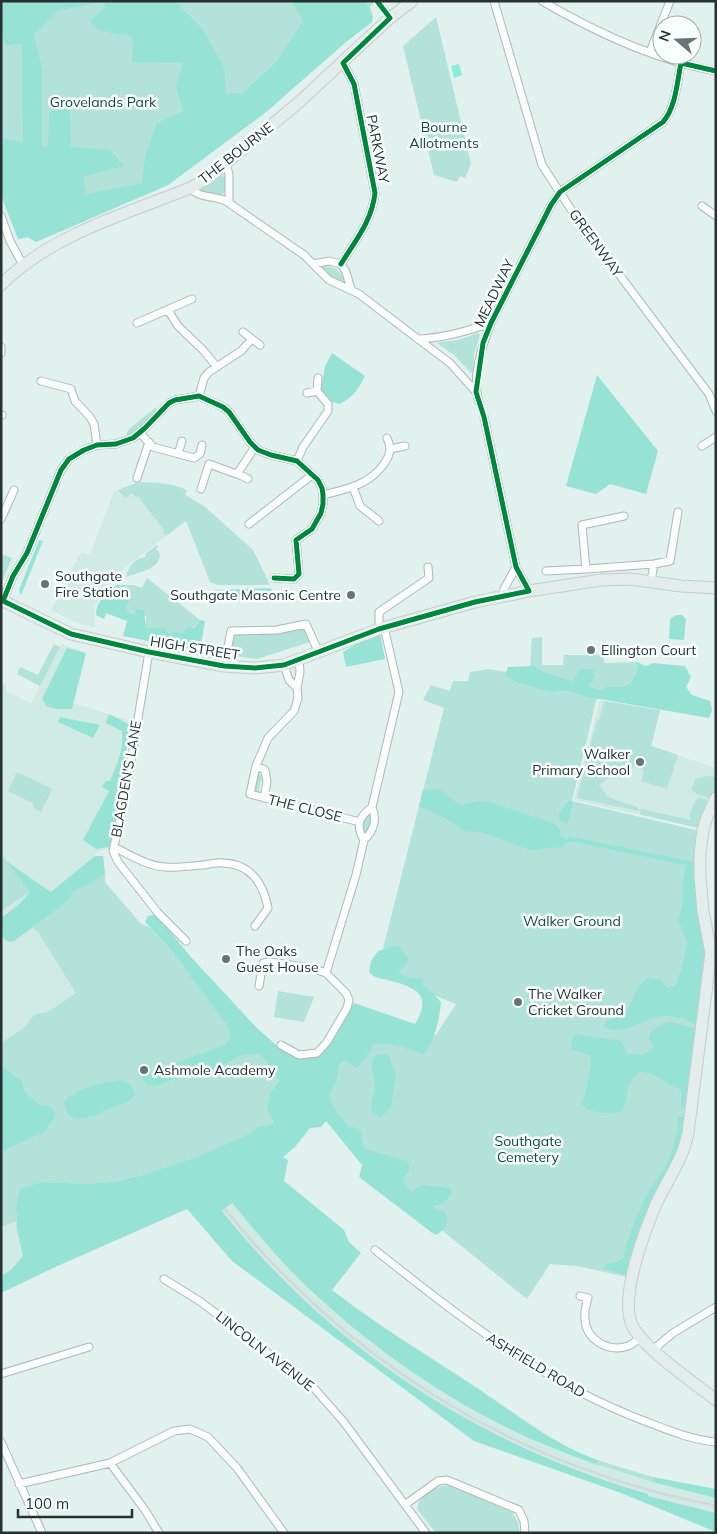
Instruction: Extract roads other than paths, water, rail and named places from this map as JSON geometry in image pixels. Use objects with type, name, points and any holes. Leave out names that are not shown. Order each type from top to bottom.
[{"type":"main road","name":"THE BOURNE","points":[[395,14],[395,7],[402,1]]},
{"type":"main road","name":"THE BOURNE","points":[[1,285],[23,265],[62,240],[190,188],[207,179],[343,63],[395,14],[412,1]]},
{"type":"main road","name":"HIGH STREET","points":[[2,601],[71,634],[149,652],[224,666],[255,668],[284,665],[382,628],[448,609],[529,591],[571,584],[630,578],[715,585]]},
{"type":"main road","points":[[716,798],[703,830],[700,854],[703,911],[711,953],[686,1144],[680,1160],[652,1214],[633,1272],[628,1308],[633,1326],[641,1337],[716,1400]]},
{"type":"street","name":"GREENWAY","points":[[494,1],[542,165],[576,217],[713,393],[716,411]]},
{"type":"street","points":[[542,1],[616,38],[650,52],[670,1]]},
{"type":"street","name":"PARKWAY","points":[[341,264],[369,220],[374,207],[375,193],[354,84],[343,63]]},
{"type":"street","name":"MEADWAY","points":[[479,402],[476,392],[483,343],[491,323],[550,205],[560,192],[663,122],[672,106],[680,65]]},
{"type":"street","points":[[689,65],[716,71]]},
{"type":"street","points":[[226,164],[229,174],[229,203]]},
{"type":"street","points":[[190,188],[198,195],[220,198],[229,203],[304,255],[329,280],[359,294],[450,363],[476,392]]},
{"type":"street","points":[[702,206],[716,216]]},
{"type":"street","points":[[1,216],[10,241],[23,265]]},
{"type":"street","points":[[314,264],[329,261],[341,264],[346,272],[351,289]]},
{"type":"street","points":[[137,323],[192,299]]},
{"type":"street","points":[[168,310],[178,326],[203,350],[216,367]]},
{"type":"street","name":"MEADWAY","points":[[418,339],[440,338],[491,323]]},
{"type":"street","points":[[243,332],[260,345]]},
{"type":"street","points":[[199,396],[204,378],[209,372],[241,351],[252,339]]},
{"type":"street","points":[[1,347],[1,353]]},
{"type":"street","points":[[297,461],[303,446],[328,411],[328,404],[317,391],[318,378]]},
{"type":"street","points":[[41,381],[71,389],[76,401],[94,424],[97,446]]},
{"type":"street","points":[[307,393],[317,391]]},
{"type":"street","points":[[2,601],[13,576],[27,553],[61,470],[69,459],[84,450],[127,441],[140,433],[169,403],[175,400],[199,396],[223,407],[255,447],[271,455],[297,461],[322,488],[323,504],[317,521],[312,528],[296,540],[299,574],[294,579],[274,578]]},
{"type":"street","points":[[484,417],[516,567],[529,591]]},
{"type":"street","points":[[140,433],[153,447],[194,458],[197,457],[202,445]]},
{"type":"street","points":[[702,446],[716,437]]},
{"type":"street","points":[[323,495],[353,488],[370,480],[388,457],[390,450],[387,438]]},
{"type":"street","points":[[178,454],[182,441]]},
{"type":"street","points":[[137,478],[148,442]]},
{"type":"street","points":[[390,450],[405,446]]},
{"type":"street","points":[[237,474],[255,447]]},
{"type":"street","points":[[201,489],[209,464],[248,480]]},
{"type":"street","points":[[249,524],[312,475]]},
{"type":"street","points":[[353,488],[360,506],[379,521]]},
{"type":"street","points":[[1,519],[14,490]]},
{"type":"street","points":[[546,571],[654,564],[670,561],[678,512]]},
{"type":"street","points":[[586,569],[582,525],[624,516]]},
{"type":"street","points":[[651,581],[654,564]]},
{"type":"street","points":[[326,973],[356,875],[364,840],[371,834],[374,823],[372,807],[399,692],[379,612],[429,578],[428,567]]},
{"type":"street","points":[[503,596],[504,589],[516,567]]},
{"type":"street","points":[[570,570],[571,584]]},
{"type":"street","points":[[224,666],[231,631],[277,630],[306,624],[318,653]]},
{"type":"street","name":"BLAGDEN'S LANE","points":[[149,652],[126,791],[113,851],[118,862],[158,913],[186,941]]},
{"type":"street","name":"THE CLOSE","points":[[299,660],[300,672],[296,688],[298,698],[294,711],[268,738],[256,766],[250,794],[360,822]]},
{"type":"street","points":[[284,665],[289,680],[296,688]]},
{"type":"street","points":[[256,766],[265,770],[267,782],[264,798]]},
{"type":"street","points":[[364,840],[359,831],[360,822],[363,814],[372,807]]},
{"type":"street","points":[[113,851],[118,849],[138,860],[164,867],[189,867],[223,863],[241,867],[258,879],[266,897],[268,908],[255,926]]},
{"type":"street","points":[[258,986],[263,962],[303,967],[326,973],[346,993],[349,1000],[347,1008],[328,1042],[318,1053],[299,1055],[281,1045]]},
{"type":"street","name":"ASHFIELD ROAD","points":[[375,1250],[456,1314],[510,1352],[546,1374],[613,1409],[671,1431],[716,1442]]},
{"type":"street","name":"LINCOLN AVENUE","points":[[164,1279],[201,1302],[313,1387],[343,1421],[426,1533]]},
{"type":"street","points":[[580,1296],[588,1298],[585,1319],[591,1336],[597,1342],[616,1347],[628,1346],[641,1337]]},
{"type":"street","points":[[654,1349],[673,1333],[716,1307]]},
{"type":"street","points":[[1,1374],[89,1347]]},
{"type":"street","points":[[20,1484],[110,1463],[174,1431],[190,1429],[208,1437],[237,1468],[284,1533]]},
{"type":"street","points":[[1,1442],[42,1533]]},
{"type":"street","points":[[110,1463],[145,1510],[159,1533]]},
{"type":"street","points":[[406,1504],[438,1481],[447,1480],[519,1510],[524,1521],[525,1533]]},
{"type":"railway","points":[[225,1209],[264,1254],[306,1296],[350,1335],[398,1371],[447,1404],[500,1432],[554,1457],[636,1486],[716,1506]]},
{"type":"place","name":"Southgate Fire Station","points":[[45,584]]},
{"type":"place","name":"Southgate Masonic Centre","points":[[351,595]]},
{"type":"place","name":"Ellington Court","points":[[591,650]]},
{"type":"place","name":"Walker Primary School","points":[[640,762]]},
{"type":"place","name":"The Oaks Guest House","points":[[226,959]]},
{"type":"place","name":"The Walker Cricket Ground","points":[[518,1002]]},
{"type":"place","name":"Ashmole Academy","points":[[144,1070]]},
{"type":"park label","name":"Grovelands Park","points":[[103,102]]},
{"type":"park label","name":"Bourne Allotments","points":[[444,136]]},
{"type":"park label","name":"Walker Ground","points":[[572,921]]},
{"type":"park label","name":"Southgate Cemetery","points":[[528,1150]]}]
